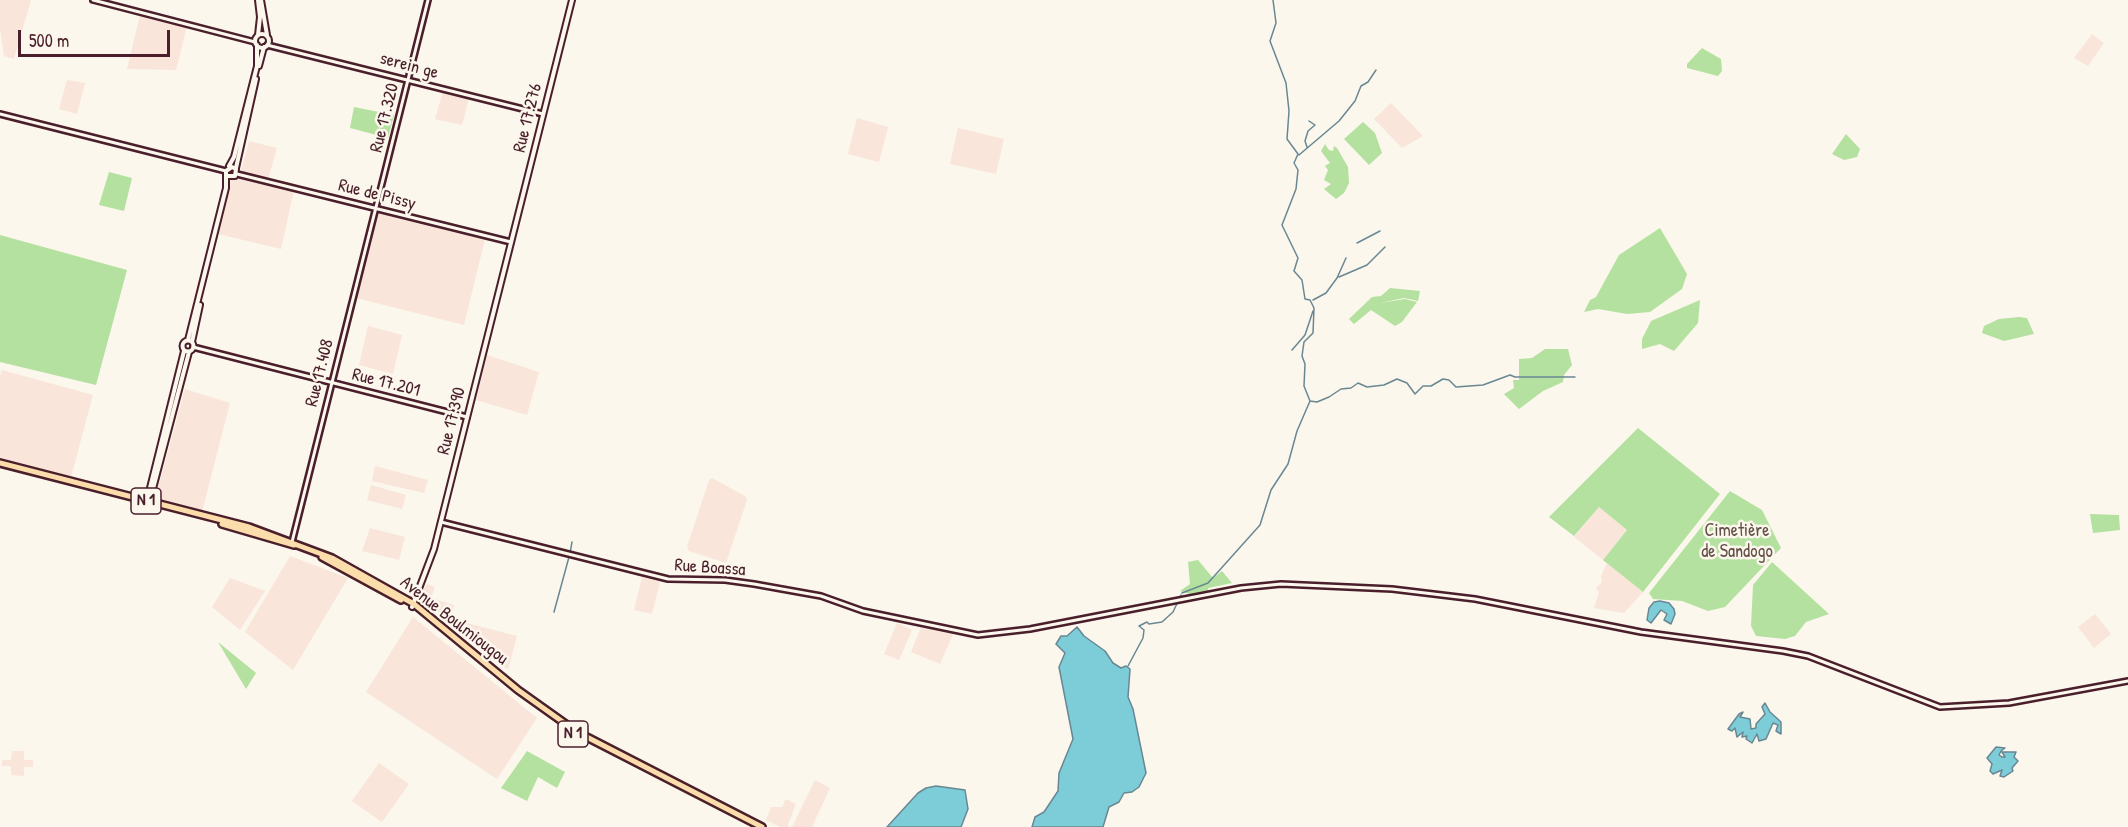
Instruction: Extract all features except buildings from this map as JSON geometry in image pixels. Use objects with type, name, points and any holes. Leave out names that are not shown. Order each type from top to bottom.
[{"type":"highway","name":"Avenue Boulmiougou","points":[[0,465],[292,543],[358,570],[413,605],[560,721],[611,752],[762,827]]},
{"type":"highway","name":"Avenue Boulmiougou","points":[[413,605],[555,722],[610,755],[756,827]]},
{"type":"main road","points":[[191,343],[227,172],[234,157],[257,66],[259,0]]},
{"type":"main road","points":[[148,503],[235,174],[266,46],[267,35],[259,0]]},
{"type":"main road","name":"Rue 17.276","points":[[511,242],[572,0]]},
{"type":"main road","points":[[258,35],[267,35]]},
{"type":"main road","points":[[256,44],[266,46]]},
{"type":"main road","points":[[227,172],[235,174]]},
{"type":"main road","points":[[227,172],[235,174]]},
{"type":"main road","name":"Rue 17.390","points":[[413,605],[427,573],[441,522],[511,242]]},
{"type":"main road","points":[[187,352],[183,345],[191,343]]},
{"type":"street","points":[[93,0],[256,44]]},
{"type":"street","name":"Rue 17.320","points":[[376,208],[428,0]]},
{"type":"street","name":"serein ge","points":[[266,46],[543,114]]},
{"type":"street","points":[[0,114],[227,172]]},
{"type":"street","name":"Rue de Pissy","points":[[235,174],[511,242]]},
{"type":"street","name":"Rue 17.408","points":[[292,543],[376,208]]},
{"type":"street","name":"Rue 17.201","points":[[191,343],[332,383],[467,417]]},
{"type":"street","name":"Rue Boassa","points":[[441,522],[668,579],[725,580],[821,596],[863,611],[978,635],[1030,628],[1273,584],[1392,589],[1495,602],[1631,630],[1808,656],[1918,700],[1944,708],[2009,703],[2128,681]]},
{"type":"shaded area","points":[[0,0],[31,0],[14,59],[4,56],[0,28]]},
{"type":"shaded area","points":[[140,15],[187,26],[176,70],[127,69]]},
{"type":"shaded area","points":[[2092,34],[2104,43],[2088,66],[2074,58]]},
{"type":"shaded area","points":[[67,80],[85,83],[77,114],[59,109]]},
{"type":"shaded area","points":[[443,91],[469,98],[462,125],[435,119]]},
{"type":"shaded area","points":[[1391,103],[1423,136],[1402,148],[1374,119]]},
{"type":"shaded area","points":[[857,118],[888,127],[879,162],[848,154]]},
{"type":"shaded area","points":[[958,128],[1004,139],[996,174],[950,164]]},
{"type":"shaded area","points":[[249,141],[277,148],[268,179],[241,171]]},
{"type":"shaded area","points":[[232,175],[294,190],[281,249],[218,234]]},
{"type":"shaded area","points":[[378,212],[485,239],[464,325],[356,298]]},
{"type":"shaded area","points":[[368,326],[402,335],[393,374],[359,365]]},
{"type":"shaded area","points":[[487,355],[539,372],[527,415],[476,400]]},
{"type":"shaded area","points":[[2,370],[93,395],[71,477],[68,479],[0,459],[0,376]]},
{"type":"shaded area","points":[[185,389],[230,403],[202,512],[155,499]]},
{"type":"shaded area","points":[[375,466],[428,480],[424,493],[372,481]]},
{"type":"shaded area","points":[[712,478],[745,496],[747,500],[726,563],[689,551],[687,547],[709,480]]},
{"type":"shaded area","points":[[371,485],[406,495],[402,509],[367,500]]},
{"type":"shaded area","points":[[1599,507],[1627,530],[1603,560],[1574,537]]},
{"type":"shaded area","points":[[370,528],[405,537],[399,560],[362,551]]},
{"type":"shaded area","points":[[290,556],[348,578],[293,670],[245,632]]},
{"type":"shaded area","points":[[1607,563],[1643,592],[1624,613],[1594,608],[1599,592],[1596,588],[1602,582],[1601,576]]},
{"type":"shaded area","points":[[642,577],[660,582],[652,614],[634,610]]},
{"type":"shaded area","points":[[230,578],[265,591],[240,630],[212,607]]},
{"type":"shaded area","points":[[427,584],[435,587],[431,598],[454,605],[452,615],[435,611],[419,600],[418,596]]},
{"type":"shaded area","points":[[2095,614],[2111,634],[2094,648],[2078,627]]},
{"type":"shaded area","points":[[413,617],[537,718],[497,779],[366,692]]},
{"type":"shaded area","points":[[444,617],[517,636],[508,670],[465,633]]},
{"type":"shaded area","points":[[897,623],[912,630],[899,660],[884,654]]},
{"type":"shaded area","points":[[921,627],[953,634],[940,664],[911,652]]},
{"type":"shaded area","points":[[12,751],[24,751],[24,760],[33,760],[33,767],[24,767],[24,776],[11,775],[11,766],[2,766],[2,760],[11,760]]},
{"type":"shaded area","points":[[379,763],[409,784],[382,822],[352,801]]},
{"type":"shaded area","points":[[815,780],[830,788],[812,827],[792,827]]},
{"type":"shaded area","points":[[786,799],[796,804],[787,827],[780,827],[766,820],[771,807],[782,807]]},
{"type":"green space","points":[[1702,48],[1721,59],[1722,71],[1718,76],[1687,68],[1687,64]]},
{"type":"green space","points":[[354,107],[394,115],[388,138],[350,128]]},
{"type":"green space","points":[[1363,122],[1375,133],[1382,153],[1369,165],[1344,139]]},
{"type":"green space","points":[[1846,134],[1860,149],[1857,157],[1844,160],[1832,154]]},
{"type":"green space","points":[[1325,144],[1329,150],[1333,151],[1334,146],[1337,148],[1348,167],[1349,183],[1344,193],[1336,199],[1324,189],[1331,184],[1324,180],[1328,170],[1325,166],[1330,163],[1321,151]]},
{"type":"green space","points":[[109,172],[132,178],[124,211],[99,205]]},
{"type":"green space","points":[[1660,228],[1687,274],[1682,289],[1650,312],[1627,314],[1598,309],[1584,312],[1590,300],[1596,297],[1619,255]]},
{"type":"green space","points":[[0,235],[127,270],[96,385],[0,362]]},
{"type":"green space","points":[[1390,288],[1420,291],[1418,301],[1404,298],[1380,303],[1405,299],[1417,302],[1402,322],[1395,326],[1371,310],[1354,324],[1349,319],[1372,297],[1381,296]]},
{"type":"green space","points":[[1700,300],[1698,323],[1674,351],[1660,344],[1642,349],[1642,339],[1651,321]]},
{"type":"green space","points":[[2027,318],[2034,334],[2004,341],[1982,333],[1984,326],[1999,319]]},
{"type":"green space","points":[[1545,349],[1568,349],[1572,365],[1564,375],[1563,382],[1543,391],[1519,409],[1504,394],[1514,388],[1513,380],[1519,380],[1519,359],[1532,358]]},
{"type":"green space","points":[[1638,428],[1720,494],[1643,592],[1603,560],[1627,530],[1599,507],[1574,536],[1549,517]]},
{"type":"green space","name":"Cimetière de Sandogo","points":[[1730,491],[1762,510],[1781,548],[1725,607],[1708,611],[1682,601],[1653,599],[1649,593]]},
{"type":"green space","points":[[2090,514],[2119,515],[2120,530],[2093,533]]},
{"type":"green space","points":[[1198,560],[1213,578],[1222,571],[1232,583],[1208,588],[1209,593],[1192,595],[1180,591],[1190,584],[1188,562]]},
{"type":"green space","points":[[1772,562],[1829,614],[1806,622],[1795,636],[1785,639],[1756,636],[1751,626],[1753,585]]},
{"type":"green space","points":[[218,642],[256,673],[246,689]]},
{"type":"green space","points":[[527,751],[565,772],[557,788],[538,777],[527,801],[501,788]]},
{"type":"water","points":[[1654,602],[1669,603],[1674,609],[1675,614],[1671,624],[1664,620],[1667,614],[1661,610],[1651,623],[1647,620],[1649,608]]},
{"type":"water","points":[[1077,627],[1084,636],[1105,651],[1113,663],[1121,668],[1126,666],[1130,669],[1128,697],[1133,709],[1146,773],[1139,787],[1132,792],[1124,793],[1119,802],[1109,807],[1103,827],[1032,827],[1035,817],[1044,812],[1058,791],[1059,773],[1073,739],[1059,667],[1065,653],[1056,644],[1061,636],[1067,636]]},
{"type":"water","points":[[1765,703],[1770,712],[1781,722],[1781,734],[1776,731],[1778,725],[1773,723],[1766,739],[1759,741],[1757,734],[1752,743],[1746,739],[1747,736],[1742,737],[1743,732],[1737,737],[1735,728],[1732,731],[1728,729],[1743,712],[1740,717],[1750,719],[1751,729],[1756,728],[1756,724],[1765,714],[1762,707]]},
{"type":"water","points":[[1996,747],[2005,748],[1999,755],[2002,757],[2005,757],[2002,752],[2016,752],[2014,757],[2018,761],[2012,768],[2013,771],[2004,777],[2000,776],[2002,770],[1993,774],[1990,771],[1992,764],[1987,758]]},
{"type":"water","points":[[936,786],[965,790],[968,809],[961,827],[887,827],[918,793]]},
{"type":"waterway","points":[[1182,593],[1208,583],[1260,525],[1271,490],[1288,464],[1297,431],[1310,401],[1304,386],[1305,364],[1302,356],[1304,342],[1313,333],[1314,308],[1310,300],[1305,299],[1302,280],[1294,271],[1298,258],[1282,225],[1296,189],[1298,170],[1294,163],[1298,154],[1287,139],[1289,111],[1286,83],[1270,41],[1276,23],[1273,0]]},
{"type":"waterway","points":[[1299,155],[1339,121],[1355,101],[1361,86],[1368,82],[1376,70]]},
{"type":"waterway","points":[[1307,147],[1305,141],[1308,131],[1315,125],[1309,121]]},
{"type":"waterway","points":[[1357,243],[1380,231]]},
{"type":"waterway","points":[[1339,277],[1367,265],[1385,247]]},
{"type":"waterway","points":[[1313,300],[1326,293],[1337,278],[1346,258]]},
{"type":"waterway","points":[[1292,350],[1305,335],[1313,311]]},
{"type":"waterway","points":[[1310,401],[1317,402],[1358,383],[1367,387],[1384,385],[1397,379],[1407,383],[1415,394],[1423,386],[1431,386],[1443,379],[1449,380],[1456,387],[1483,385],[1510,375],[1515,377],[1575,377]]},
{"type":"waterway","points":[[570,553],[572,542]]},
{"type":"waterway","points":[[554,612],[569,557]]},
{"type":"waterway","points":[[1128,666],[1143,638],[1144,630],[1139,626],[1147,622],[1149,624],[1162,622],[1173,612],[1181,595]]}]
